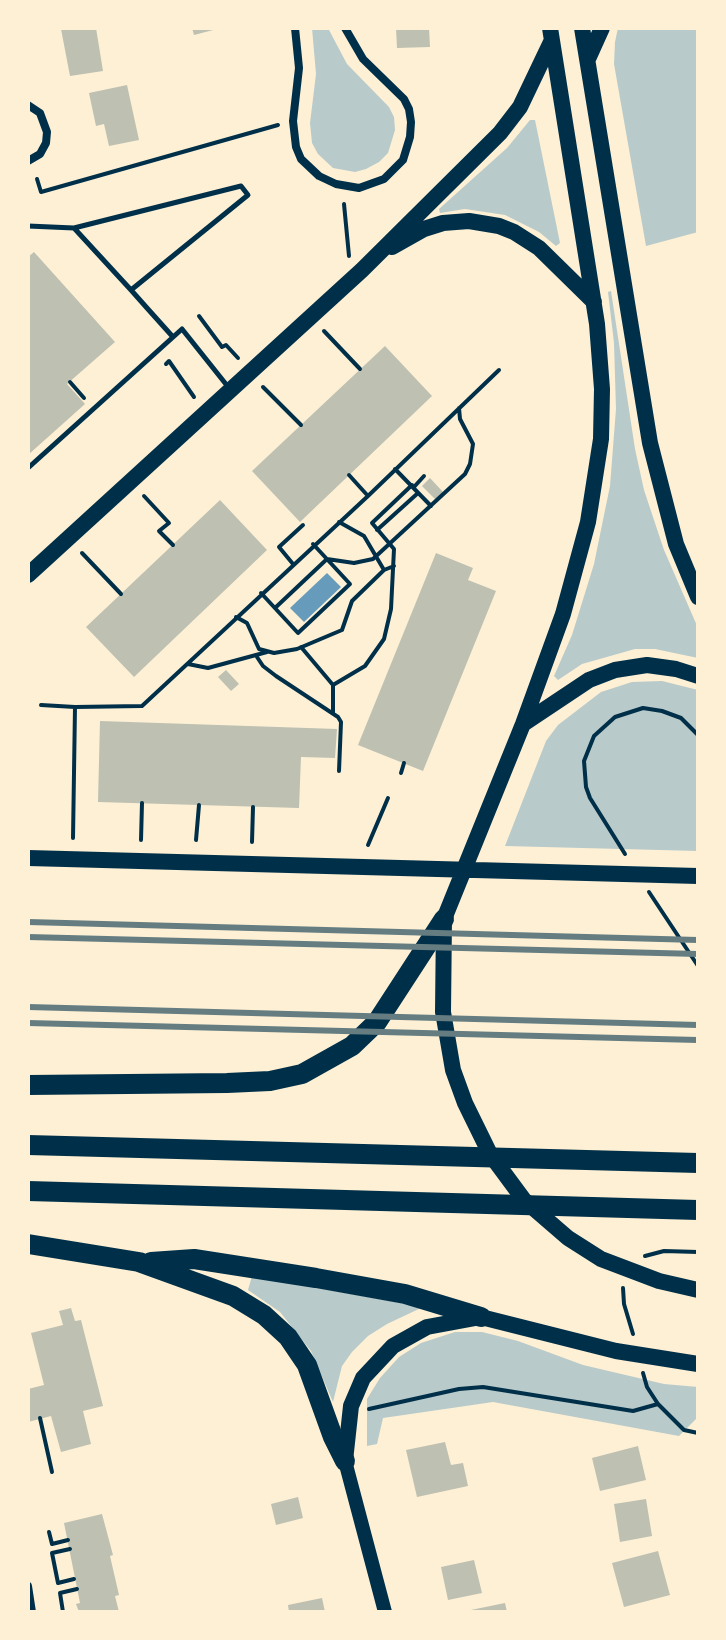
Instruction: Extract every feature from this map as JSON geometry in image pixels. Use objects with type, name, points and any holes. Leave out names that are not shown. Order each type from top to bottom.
[{"type":"highway","points":[[28,1085],[270,1081],[302,1074],[352,1046],[377,1022],[444,919]]},
{"type":"highway","points":[[28,1145],[698,1163]]},
{"type":"highway","points":[[28,1191],[698,1210]]},
{"type":"highway","points":[[28,1244],[139,1262],[233,1296],[276,1325],[307,1365],[345,1461]]},
{"type":"highway","points":[[139,1262],[194,1259],[276,1271],[405,1294],[481,1317]]},
{"type":"main road","points":[[582,28],[650,443],[676,544],[698,597]]},
{"type":"main road","points":[[587,61],[602,28]]},
{"type":"main road","points":[[28,575],[362,270],[510,121],[528,93],[551,34]]},
{"type":"main road","points":[[551,34],[594,302],[602,389],[598,463],[576,573],[523,724],[444,919],[443,1012],[450,1058],[472,1119],[502,1173],[541,1216],[584,1249],[616,1266],[698,1290]]},
{"type":"main road","points":[[362,270],[424,229],[443,223],[482,222],[529,240],[594,302]]},
{"type":"main road","points":[[523,724],[601,675],[631,667],[662,667],[698,676]]},
{"type":"main road","points":[[28,858],[698,876]]},
{"type":"main road","points":[[345,1461],[355,1392],[382,1355],[418,1329],[481,1317],[636,1355],[698,1364]]},
{"type":"street","points":[[295,28],[299,68],[293,121],[296,147],[301,159],[319,176],[336,184],[359,188],[384,179],[403,160],[411,122],[404,99],[363,59],[345,28]]},
{"type":"street","points":[[28,105],[40,113],[47,132],[40,154],[28,161]]},
{"type":"street","points":[[345,1461],[385,1612]]},
{"type":"street","points":[[28,1586],[32,1612]]},
{"type":"lane","points":[[28,226],[74,228],[241,186],[248,195],[131,290]]},
{"type":"lane","points":[[74,228],[173,337]]},
{"type":"lane","points":[[28,468],[182,329],[230,388]]},
{"type":"path","points":[[37,179],[41,192],[278,125]]},
{"type":"path","points":[[344,204],[349,256]]},
{"type":"path","points":[[199,316],[222,347],[226,345],[238,358]]},
{"type":"path","points":[[324,331],[360,369]]},
{"type":"path","points":[[160,370],[169,361],[194,397]]},
{"type":"path","points":[[41,705],[142,706],[499,370]]},
{"type":"path","points":[[70,382],[85,399]]},
{"type":"path","points":[[263,387],[301,425]]},
{"type":"path","points":[[275,608],[327,559],[365,562],[376,556],[465,474],[473,444],[460,419],[459,408]]},
{"type":"path","points":[[395,469],[431,506]]},
{"type":"path","points":[[349,475],[368,496]]},
{"type":"path","points":[[333,685],[365,666],[384,639],[391,609],[394,549],[372,523],[424,476]]},
{"type":"path","points":[[377,530],[418,493]]},
{"type":"path","points":[[144,496],[169,523],[159,531],[173,545]]},
{"type":"path","points":[[339,522],[364,536],[384,570]]},
{"type":"path","points":[[293,564],[279,547],[303,525]]},
{"type":"path","points":[[261,593],[298,633],[350,584],[313,544]]},
{"type":"path","points":[[82,553],[121,594]]},
{"type":"path","points":[[187,664],[208,668],[267,652],[301,647],[342,630],[352,601],[384,570],[394,566]]},
{"type":"path","points":[[236,617],[247,623],[259,649],[267,652]]},
{"type":"path","points":[[301,647],[333,685],[333,713]]},
{"type":"path","points":[[257,657],[263,666],[333,713],[341,722],[339,771]]},
{"type":"path","points":[[73,838],[75,707]]},
{"type":"path","points":[[584,770],[586,751],[594,736],[608,721],[624,713],[643,708],[662,711],[681,718],[698,734]]},
{"type":"path","points":[[401,773],[404,763]]},
{"type":"path","points":[[368,845],[388,798]]},
{"type":"path","points":[[141,840],[142,803]]},
{"type":"path","points":[[196,840],[199,805]]},
{"type":"path","points":[[252,842],[253,807]]},
{"type":"path","points":[[664,1251],[698,1252]]},
{"type":"path","points":[[364,1411],[459,1389],[483,1387],[633,1411],[658,1404]]},
{"type":"path","points":[[40,1418],[52,1472]]},
{"type":"path","points":[[684,1430],[698,1433]]},
{"type":"path","points":[[49,1532],[52,1544],[68,1540]]},
{"type":"path","points":[[70,1549],[52,1553],[58,1583],[74,1579]]},
{"type":"path","points":[[63,1612],[60,1593],[77,1589]]},
{"type":"shaded area","points":[[312,28],[328,28],[347,64],[389,107],[394,117],[395,130],[388,153],[366,169],[355,172],[333,168],[318,154],[312,143],[310,123],[316,74]]},
{"type":"shaded area","points":[[618,28],[698,28],[698,232],[646,246],[614,64]]},
{"type":"shaded area","points":[[530,120],[535,120],[560,243],[556,246],[539,232],[505,215],[465,209],[440,213],[439,209],[507,148]]},
{"type":"shaded area","points":[[611,291],[644,490],[664,550],[698,628],[698,658],[655,649],[635,649],[582,664],[558,680],[554,676],[572,635],[594,564],[610,486],[616,409],[614,343],[608,292]]},
{"type":"shaded area","points":[[662,681],[698,690],[698,851],[505,846],[546,741],[558,725],[601,692],[632,682]]},
{"type":"shaded area","points":[[252,1276],[423,1307],[368,1336],[352,1352],[342,1366],[333,1402],[311,1351],[280,1312],[248,1290]]},
{"type":"shaded area","points":[[455,1332],[482,1332],[518,1341],[583,1365],[664,1384],[698,1387],[698,1417],[679,1436],[493,1402],[383,1418],[377,1444],[367,1446],[367,1399],[380,1378],[399,1357],[421,1343]]},
{"type":"water","points":[[327,573],[341,587],[304,622],[290,608]]},
{"type":"building","points":[[96,28],[103,71],[70,76],[61,29]]},
{"type":"building","points":[[192,28],[217,28],[217,29],[194,35]]},
{"type":"building","points":[[396,28],[429,28],[430,47],[397,48]]},
{"type":"building","points":[[127,85],[139,140],[109,146],[104,124],[96,126],[89,93]]},
{"type":"building","points":[[34,252],[115,342],[67,384],[85,404],[28,455],[28,257]]},
{"type":"building","points":[[385,346],[432,396],[300,522],[252,471]]},
{"type":"building","points":[[430,478],[443,492],[436,500],[422,486]]},
{"type":"building","points":[[220,500],[267,550],[134,677],[86,627]]},
{"type":"building","points":[[436,553],[473,568],[468,580],[496,591],[423,771],[358,745]]},
{"type":"building","points":[[226,670],[239,684],[231,691],[218,677]]},
{"type":"building","points":[[100,721],[337,729],[335,758],[301,757],[299,808],[98,802]]},
{"type":"building","points":[[71,1308],[75,1321],[81,1320],[103,1406],[83,1411],[91,1444],[61,1452],[51,1416],[28,1422],[28,1389],[44,1385],[31,1333],[63,1325],[59,1311]]},
{"type":"building","points":[[445,1442],[451,1465],[463,1463],[468,1486],[417,1497],[406,1450]]},
{"type":"building","points":[[638,1446],[646,1480],[600,1491],[592,1458]]},
{"type":"building","points":[[298,1497],[303,1518],[276,1525],[271,1504]]},
{"type":"building","points":[[646,1499],[652,1536],[620,1542],[614,1504]]},
{"type":"building","points":[[102,1514],[113,1555],[110,1556],[119,1595],[115,1596],[119,1612],[79,1612],[76,1604],[80,1603],[64,1523]]},
{"type":"building","points":[[658,1551],[670,1595],[624,1607],[612,1563]]},
{"type":"building","points":[[474,1560],[482,1593],[448,1600],[441,1567]]},
{"type":"building","points":[[322,1598],[325,1612],[289,1612],[288,1605]]},
{"type":"building","points":[[505,1603],[507,1612],[466,1612],[466,1611]]},
{"type":"railway","points":[[28,922],[698,940]]},
{"type":"railway","points":[[28,937],[698,954]]},
{"type":"railway","points":[[28,1007],[698,1025]]},
{"type":"railway","points":[[28,1023],[698,1040]]}]
